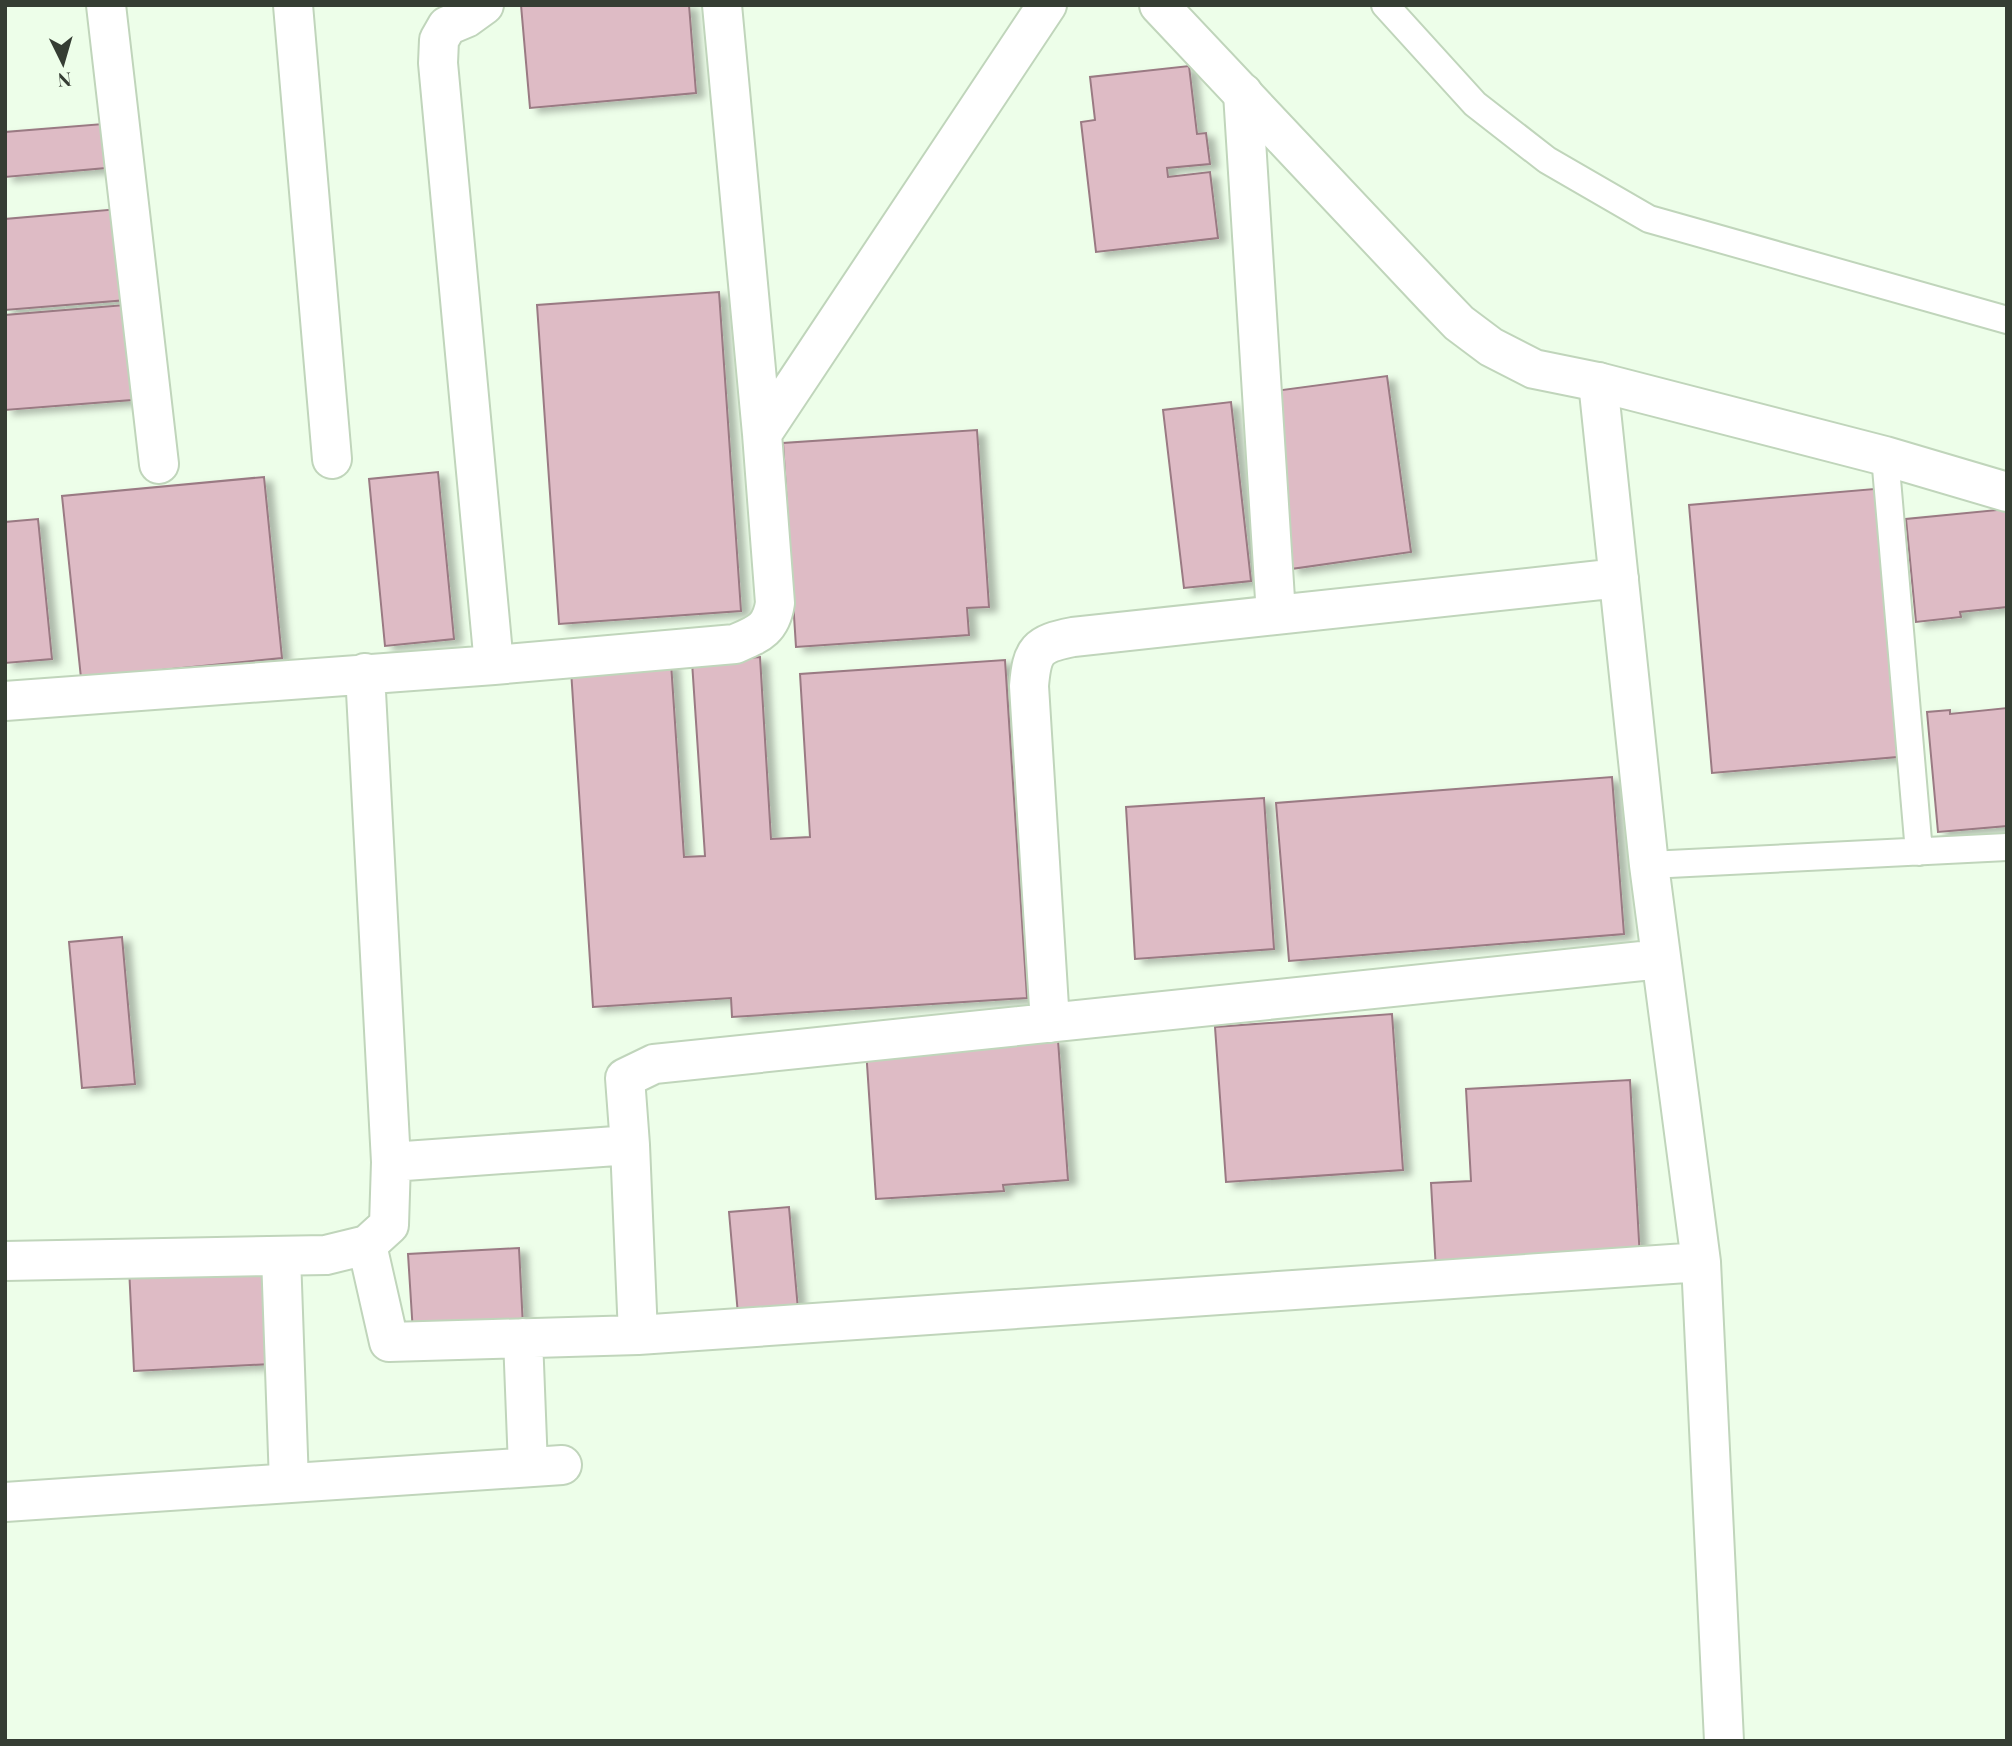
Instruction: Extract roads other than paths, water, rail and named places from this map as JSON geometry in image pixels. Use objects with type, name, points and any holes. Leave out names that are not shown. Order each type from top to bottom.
[{"type":"street","points":[[106,5],[159,464]]},
{"type":"street","points":[[293,5],[332,459]]},
{"type":"street","points":[[484,5],[466,18],[447,26],[439,40],[438,62],[494,666]]},
{"type":"street","points":[[5,701],[365,673],[494,666],[735,644],[758,634],[772,619],[775,603],[722,5]]},
{"type":"street","points":[[762,434],[1046,5]]},
{"type":"street","points":[[1159,5],[1459,323],[1491,346],[1534,369],[1598,382],[1885,456],[2007,492]]},
{"type":"street","points":[[1243,93],[1276,615]]},
{"type":"street","points":[[1598,382],[1649,865],[1701,1262],[1724,1741]]},
{"type":"street","points":[[1050,1023],[1029,686],[1031,661],[1047,642],[1619,578]]},
{"type":"street","points":[[5,1261],[326,1255],[367,1245],[389,1225],[391,1162],[365,673]]},
{"type":"street","points":[[638,1335],[625,1077],[654,1064],[1661,958]]},
{"type":"street","points":[[391,1162],[630,1145]]},
{"type":"street","points":[[367,1245],[389,1342],[638,1335],[1701,1262]]},
{"type":"street","points":[[281,1256],[289,1483]]},
{"type":"street","points":[[5,1502],[545,1466],[523,1338]]},
{"type":"lane","points":[[1385,5],[1475,104],[1547,160],[1649,219],[2007,320]]},
{"type":"lane","points":[[1885,456],[1919,852]]},
{"type":"lane","points":[[1649,865],[2007,847]]}]
